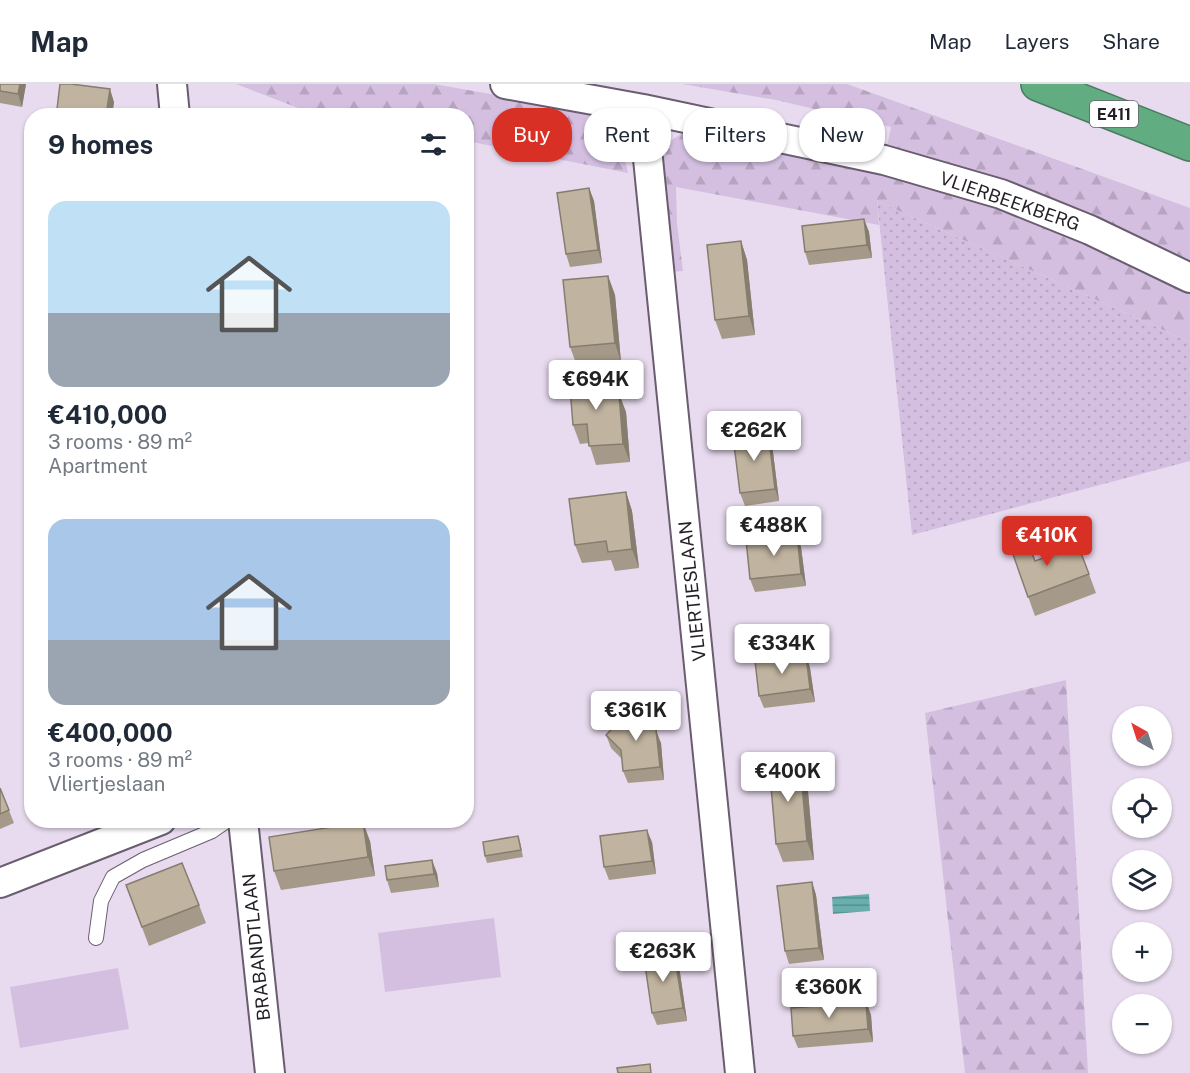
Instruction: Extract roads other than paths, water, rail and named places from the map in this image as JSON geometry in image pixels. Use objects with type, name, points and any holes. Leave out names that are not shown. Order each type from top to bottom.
[{"type":"highway","name":"E411","points":[[1038,84],[1190,144]]},
{"type":"street","points":[[172,84],[174,108]]},
{"type":"street","name":"VLIERBEEKBERG","points":[[504,84],[637,108]]},
{"type":"street","name":"VLIERBEEKBERG","points":[[671,115],[884,160],[1002,194],[1090,230],[1190,278]]},
{"type":"street","name":"VLIERTJESLAAN","points":[[648,162],[740,1073]]},
{"type":"street","points":[[0,883],[141,828]]},
{"type":"street","name":"BRABANDTLAAN","points":[[244,828],[270,1073]]},
{"type":"lane","points":[[96,938],[102,901],[113,877],[143,860],[216,828]]}]
